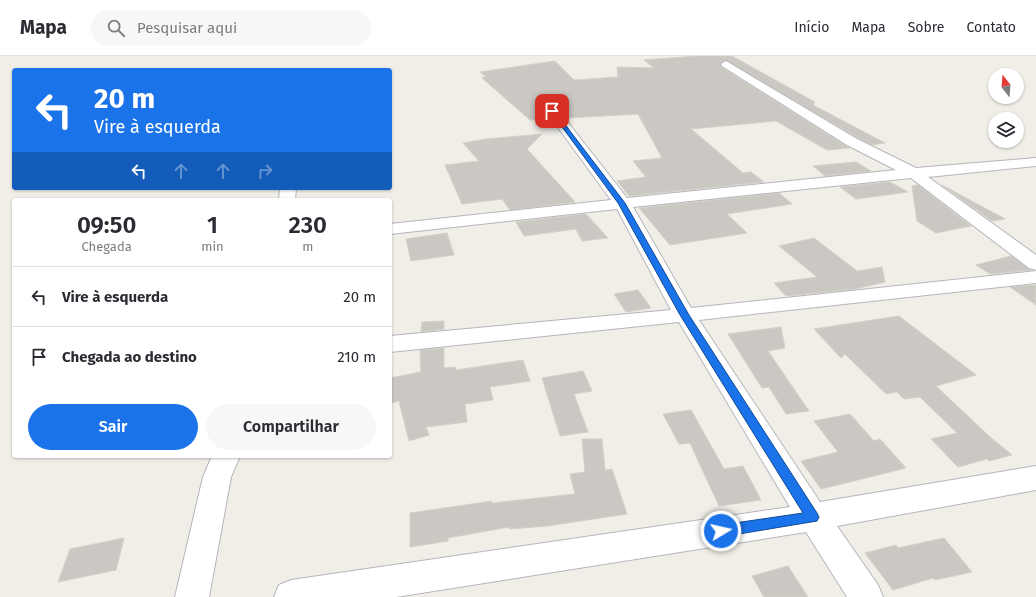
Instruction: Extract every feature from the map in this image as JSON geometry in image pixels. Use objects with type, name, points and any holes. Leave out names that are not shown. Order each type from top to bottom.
[{"type":"street","points":[[726,64],[852,142],[915,174],[1036,264]]},
{"type":"street","points":[[544,100],[622,203],[685,315],[813,517],[866,597]]},
{"type":"street","points":[[392,229],[830,181],[1036,162]]},
{"type":"street","points":[[392,344],[685,315],[1036,277]]},
{"type":"street","points":[[192,597],[216,477],[225,458]]},
{"type":"street","points":[[291,597],[813,517],[1036,478]]},
{"type":"building","points":[[697,56],[732,56],[815,102],[813,105],[885,143],[872,145],[858,138],[725,60],[720,64],[721,67],[849,148],[827,150],[776,121],[691,129],[743,173],[751,172],[764,182],[629,196],[617,181],[646,177],[633,161],[662,158],[638,114],[566,118],[549,96],[540,96],[537,101],[550,119],[530,120],[482,78],[486,76],[480,72],[555,61],[574,80],[618,77],[617,67],[654,68],[644,60]]},
{"type":"building","points":[[542,134],[527,149],[575,202],[510,210],[502,199],[462,204],[445,165],[479,161],[463,143],[486,139]]},
{"type":"building","points":[[856,162],[871,171],[825,176],[813,166]]},
{"type":"building","points":[[890,182],[908,192],[856,199],[840,187]]},
{"type":"building","points":[[918,185],[971,226],[936,233],[917,221],[912,186]]},
{"type":"building","points":[[942,185],[1005,219],[992,221]]},
{"type":"building","points":[[779,193],[792,204],[727,214],[747,233],[670,245],[639,208]]},
{"type":"building","points":[[586,214],[608,238],[582,241],[576,229],[524,236],[516,222]]},
{"type":"building","points":[[447,233],[454,255],[411,261],[406,239]]},
{"type":"building","points":[[814,238],[857,271],[882,267],[885,282],[855,289],[786,296],[774,283],[817,277],[779,246]]},
{"type":"building","points":[[1011,256],[1031,270],[990,274],[976,265]]},
{"type":"building","points":[[1036,285],[1036,305],[1010,287]]},
{"type":"building","points":[[638,290],[651,308],[626,312],[614,294]]},
{"type":"building","points":[[899,316],[976,375],[936,386],[989,436],[1012,455],[989,461],[987,459],[958,467],[931,439],[957,433],[920,397],[904,399],[897,392],[886,394],[845,354],[841,358],[814,329]]},
{"type":"building","points":[[444,321],[444,329],[421,332],[422,322]]},
{"type":"building","points":[[781,327],[785,348],[768,351],[809,411],[786,414],[769,387],[762,388],[728,334]]},
{"type":"building","points":[[444,348],[444,368],[455,367],[456,370],[523,360],[530,381],[490,387],[493,400],[465,404],[467,422],[426,427],[429,435],[409,441],[399,401],[392,403],[392,378],[421,372],[420,350]]},
{"type":"building","points":[[583,371],[592,391],[574,394],[588,432],[560,436],[542,378]]},
{"type":"building","points":[[691,410],[724,469],[743,466],[761,500],[719,506],[690,443],[679,444],[663,414]]},
{"type":"building","points":[[850,414],[874,441],[880,439],[906,468],[821,489],[801,461],[838,452],[814,421]]},
{"type":"building","points":[[582,439],[602,439],[605,470],[612,469],[627,514],[547,526],[509,529],[509,527],[448,538],[448,541],[410,547],[410,513],[492,501],[492,503],[575,494],[570,474],[585,472]]},
{"type":"building","points":[[124,538],[116,570],[58,582],[70,549]]},
{"type":"building","points":[[944,538],[972,572],[935,580],[933,578],[893,590],[865,553],[896,545],[898,548]]},
{"type":"building","points":[[788,566],[808,597],[764,597],[752,576]]},
{"type":"route","points":[[552,111],[622,203],[685,315],[813,517],[721,531]]}]
